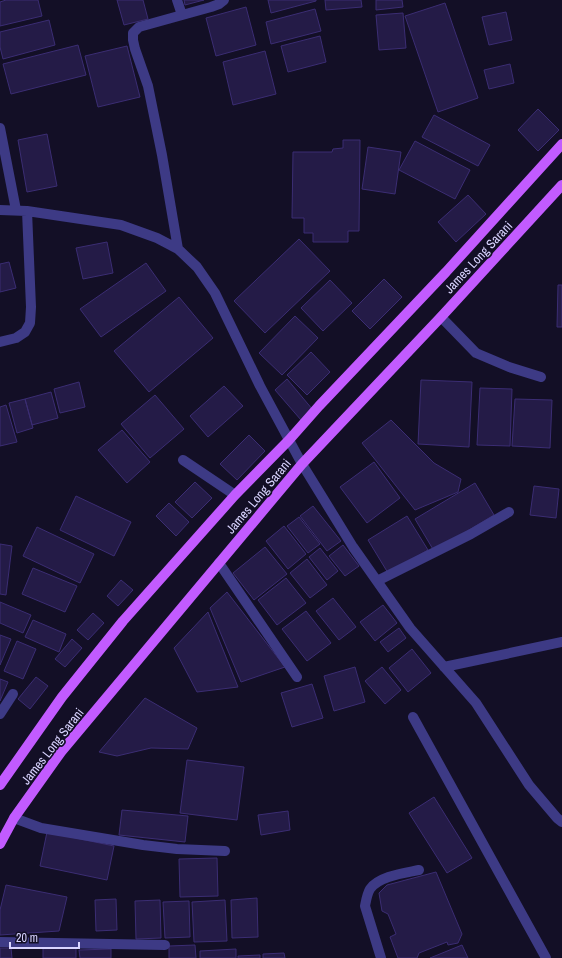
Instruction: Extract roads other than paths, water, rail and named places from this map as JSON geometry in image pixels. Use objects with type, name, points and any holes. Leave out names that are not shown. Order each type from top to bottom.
[{"type":"main road","points":[[0,785],[62,697],[123,621],[235,495],[289,440],[319,406],[446,272],[562,144]]},
{"type":"main road","name":"James Long Sarani","points":[[0,844],[14,818],[61,752],[302,464],[441,317],[562,185]]},
{"type":"street","points":[[176,0],[182,15]]},
{"type":"street","points":[[178,249],[162,155],[148,86],[133,40],[133,33],[140,28],[219,4],[224,0]]},
{"type":"street","points":[[0,128],[16,210]]},
{"type":"street","points":[[0,210],[27,211],[121,225],[157,238],[178,249],[197,267],[215,293],[260,386],[302,464],[353,547],[410,628],[476,703],[529,786],[562,822]]},
{"type":"street","points":[[0,342],[16,338],[25,332],[30,323],[31,307],[27,211]]},
{"type":"street","points":[[441,317],[476,352],[509,367],[541,377]]},
{"type":"street","points":[[183,460],[235,495]]},
{"type":"street","points":[[377,581],[471,534],[509,512]]},
{"type":"street","points":[[219,563],[297,677]]},
{"type":"street","points":[[444,667],[562,642]]},
{"type":"street","points":[[0,714],[13,694]]},
{"type":"street","points":[[413,717],[546,958]]},
{"type":"street","points":[[14,818],[41,828],[143,845],[178,849],[226,851]]},
{"type":"street","points":[[381,958],[365,906],[370,888],[378,882],[393,876],[420,870]]},
{"type":"street","points":[[0,942],[165,945]]}]
